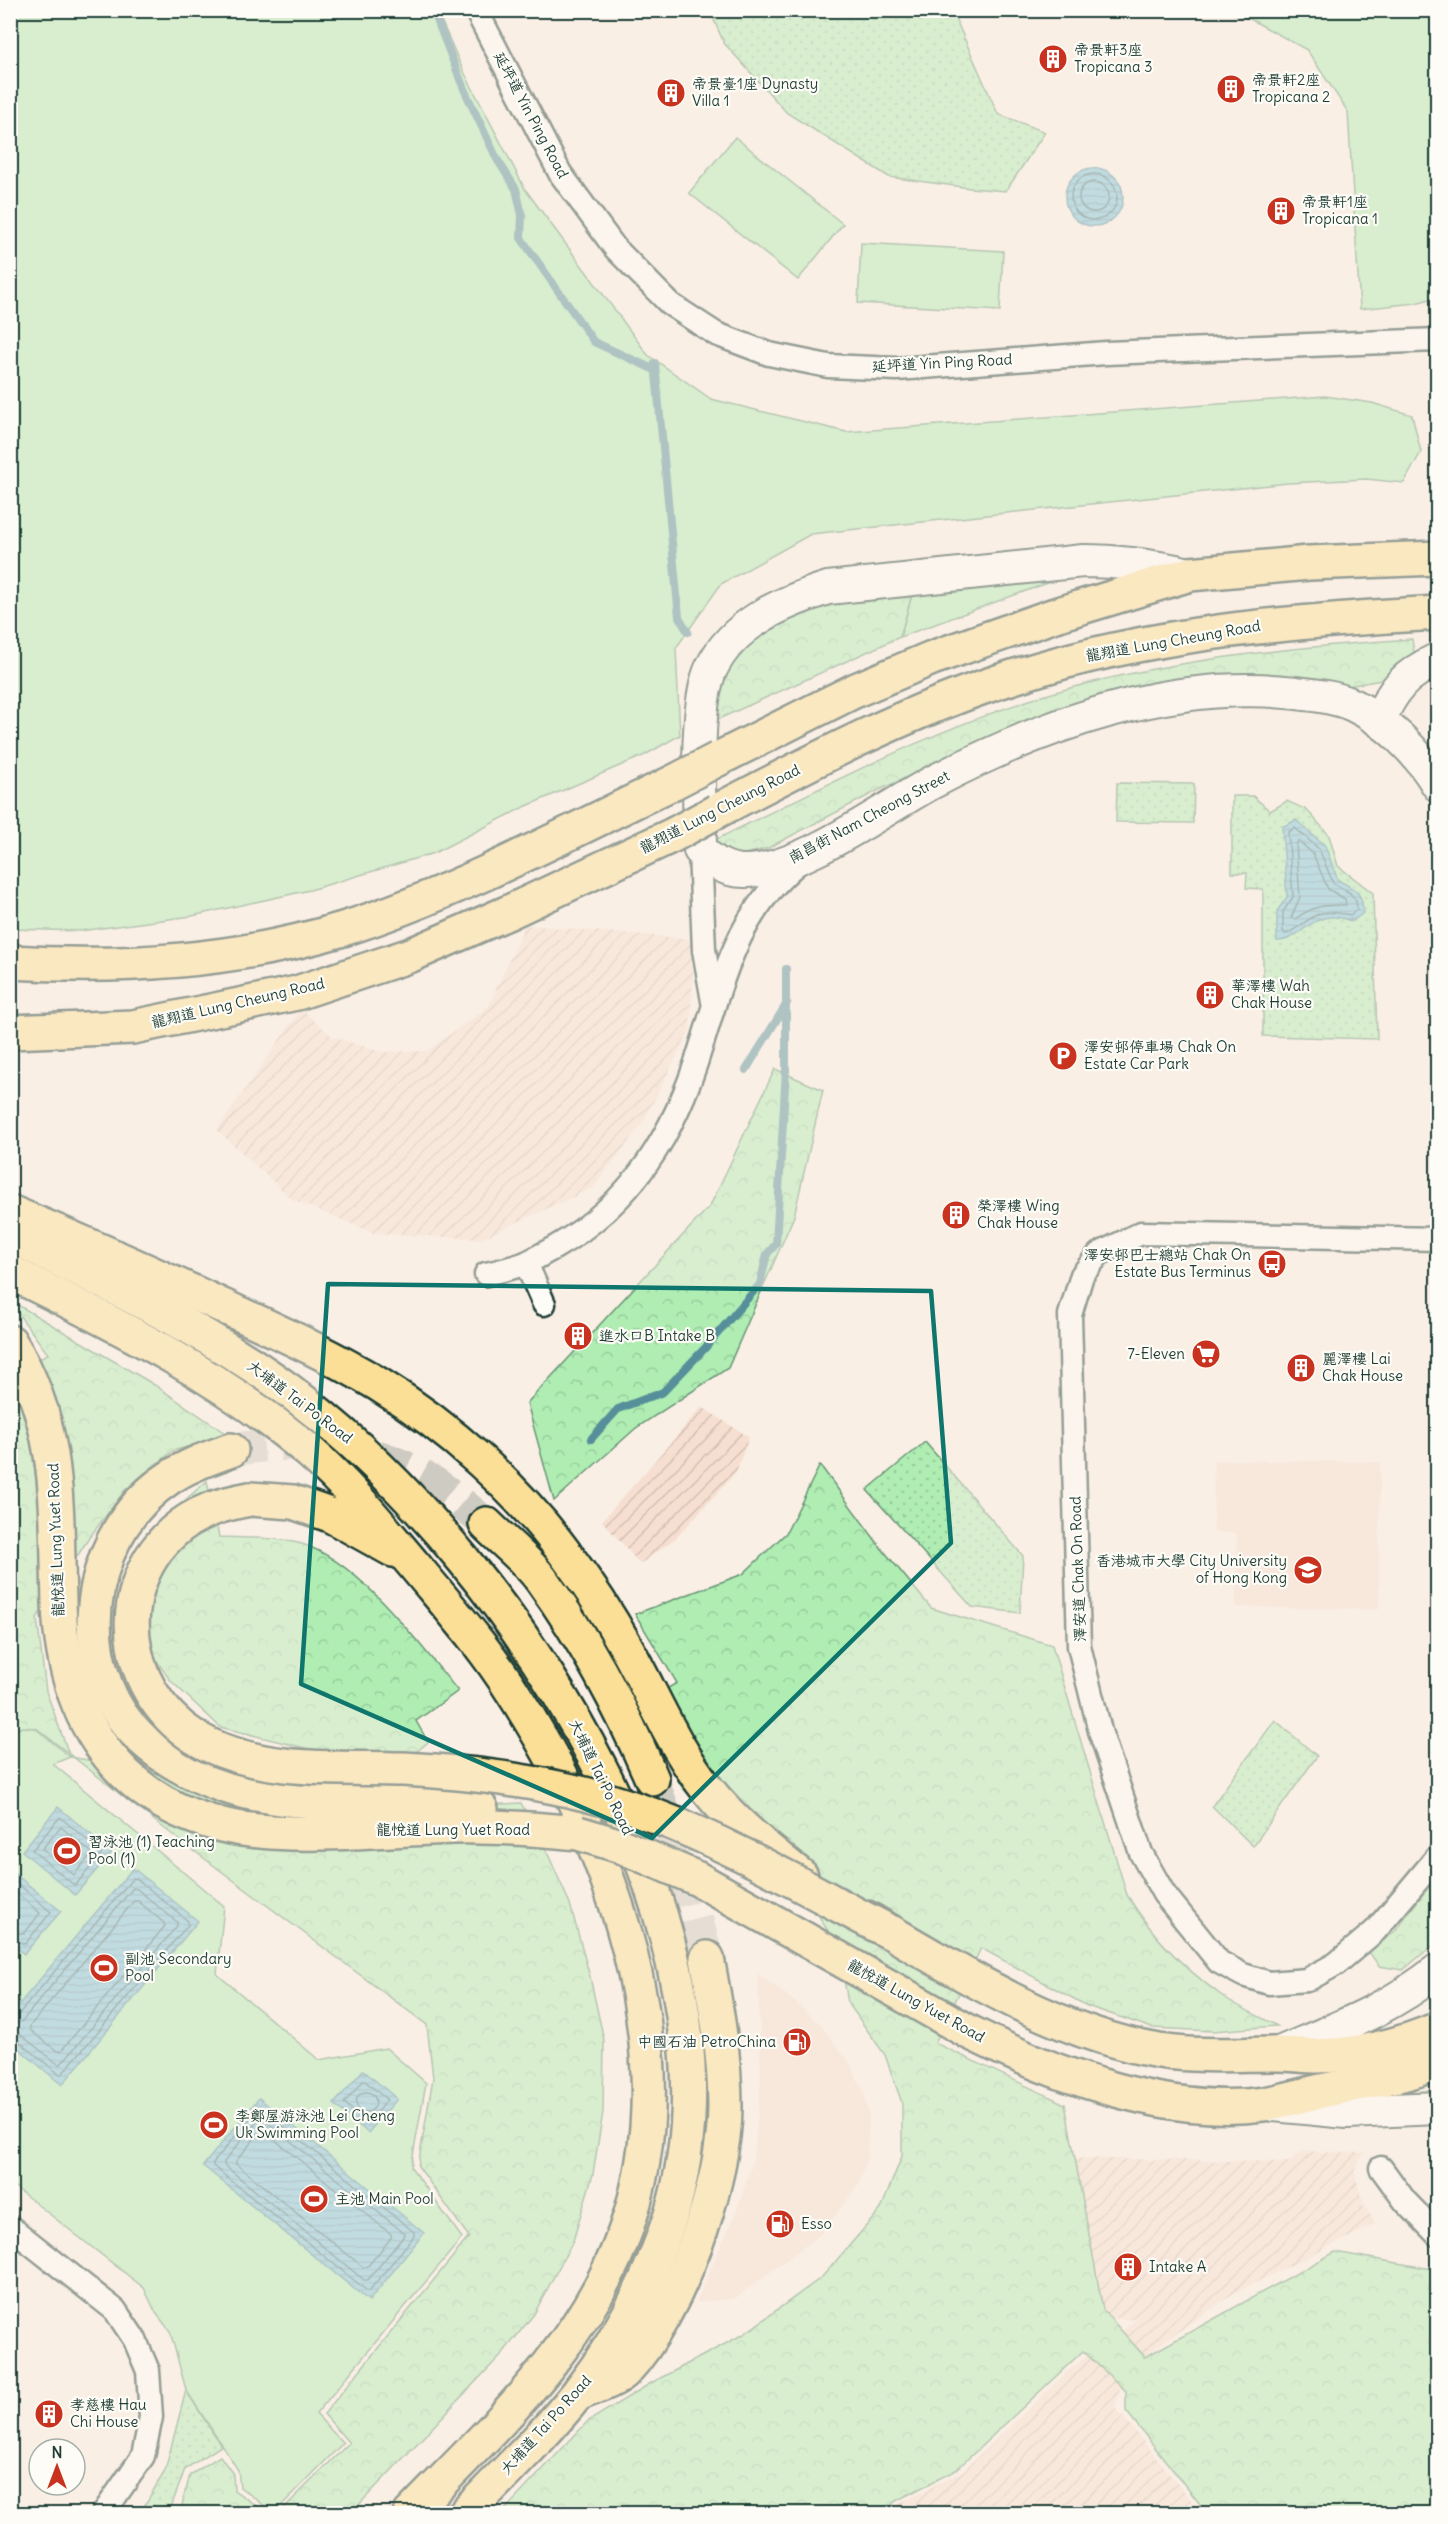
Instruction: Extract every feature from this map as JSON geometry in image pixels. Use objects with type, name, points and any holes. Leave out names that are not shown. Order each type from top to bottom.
[{"type":"main road","points":[[10,962],[129,965],[181,962],[270,947],[343,929],[476,876],[670,784],[856,690],[932,658],[1055,615],[1190,574],[1309,563],[1437,558]]},
{"type":"main road","points":[[686,843],[705,691],[711,670],[722,652],[743,629],[768,611],[794,598],[828,588],[1083,561],[1119,561],[1152,565],[1190,574]]},
{"type":"main road","name":"龍翔道 Lung Cheung Road","points":[[10,1032],[133,1027],[187,1018],[297,993],[411,955],[507,913],[686,843],[717,811],[871,732],[962,694],[1076,658],[1132,645],[1252,626],[1437,613]]},
{"type":"main road","points":[[1379,720],[1393,691],[1407,676],[1437,659]]},
{"type":"main road","name":"南昌街 Nam Cheong Street","points":[[686,843],[723,867],[743,872],[776,865],[815,849],[934,781],[1020,740],[1132,704],[1184,695],[1245,690],[1322,696],[1353,705],[1379,720],[1427,766],[1437,785]]},
{"type":"main road","points":[[10,1212],[93,1246],[322,1353],[378,1384],[435,1423],[489,1468],[566,1554],[625,1645],[686,1757],[705,1787],[731,1817],[761,1845],[802,1876],[846,1906],[891,1932],[1033,2010],[1114,2041],[1161,2051],[1206,2055],[1319,2056],[1359,2052],[1399,2043],[1437,2029]]},
{"type":"main road","name":"大埔道 Tai Po Road","points":[[10,1235],[196,1331],[252,1364],[347,1436],[390,1477],[436,1526],[478,1578],[517,1629],[552,1682],[590,1747],[623,1818],[664,1929],[682,2012],[689,2075],[688,2111],[679,2183],[657,2254],[623,2328],[576,2395],[465,2514]]},
{"type":"main road","points":[[10,1272],[142,1340],[233,1393],[273,1421],[341,1480],[375,1517],[447,1605],[512,1690],[548,1752],[587,1832],[615,1905],[633,1966],[647,2038],[648,2119],[636,2195],[625,2230],[591,2304],[540,2377],[410,2514]]},
{"type":"main road","name":"龍悅道 Lung Yuet Road","points":[[10,1342],[36,1390],[46,1421],[53,1456],[60,1636],[71,1686],[82,1714],[97,1741],[116,1765],[140,1788],[169,1806],[202,1820],[270,1832],[307,1833],[495,1827],[578,1833],[630,1850],[698,1879],[971,2033],[1038,2064],[1098,2085],[1155,2098],[1233,2106],[1264,2104],[1375,2082],[1437,2063]]},
{"type":"main road","points":[[231,1450],[197,1462],[168,1478],[143,1500],[123,1525],[105,1558],[97,1588],[94,1619],[96,1654],[106,1686],[122,1715],[146,1743],[177,1765],[213,1782],[254,1794],[294,1800],[420,1804],[490,1810],[534,1819],[578,1833]]},
{"type":"main road","points":[[410,1560],[330,1515],[293,1502],[250,1498],[222,1504],[196,1516],[173,1532],[154,1554],[134,1605],[132,1632],[136,1659],[146,1686],[162,1710],[184,1730],[209,1744],[243,1757],[279,1764],[463,1773],[544,1785],[602,1798],[652,1814],[704,1836],[891,1932]]},
{"type":"main road","points":[[486,1524],[540,1578],[588,1649],[635,1739],[652,1779]]},
{"type":"main road","points":[[576,2395],[623,2373],[643,2348],[678,2283],[710,2201],[720,2157],[725,2108],[721,2046],[707,1958]]},
{"type":"main road","points":[[1277,2054],[1366,2016],[1397,1999],[1437,1970]]},
{"type":"main road","name":"龍悅道 Lung Yuet Road","points":[[1264,2104],[1347,2112],[1437,2108]]},
{"type":"street","name":"延坪道 Yin Ping Road","points":[[476,10],[560,173],[615,248],[670,304],[716,334],[769,354],[828,366],[897,369],[1106,352],[1437,340]]},
{"type":"street","points":[[686,843],[714,1005]]},
{"type":"street","points":[[486,1274],[526,1263],[576,1235],[611,1208],[640,1176],[687,1090],[724,971],[748,919],[765,895],[785,874],[815,849]]},
{"type":"street","name":"澤安道 Chak On Road","points":[[1437,1239],[1141,1233],[1099,1254],[1082,1275],[1070,1315],[1079,1646],[1100,1731],[1141,1853],[1164,1894],[1219,1962],[1243,1975],[1269,1983],[1307,1980],[1336,1964],[1375,1931],[1437,1856]]},
{"type":"street","points":[[526,1263],[544,1304]]},
{"type":"street","points":[[1381,2168],[1405,2201],[1437,2235]]},
{"type":"street","points":[[10,2227],[115,2310],[135,2340],[148,2372],[151,2417],[143,2456],[103,2514]]},
{"type":"highlighted area","points":[[328,1284],[931,1291],[951,1543],[652,1838],[301,1684]]},
{"type":"shaded area","points":[[525,925],[692,939],[693,977],[690,1030],[642,1124],[593,1188],[480,1239],[374,1233],[293,1200],[217,1130],[301,1009],[333,1037],[381,1052],[427,1051],[488,1007]]},
{"type":"shaded area","points":[[702,1407],[749,1437],[736,1472],[676,1538],[640,1564],[602,1521]]},
{"type":"shaded area","name":"香港城市大學 City University of Hong Kong","points":[[1214,1460],[1380,1462],[1379,1609],[1236,1607],[1237,1533],[1214,1532]]},
{"type":"shaded area","points":[[758,1974],[820,2024],[848,2060],[864,2092],[869,2118],[867,2156],[859,2184],[821,2234],[734,2299],[696,2302],[737,2210],[752,2164],[761,2079]]},
{"type":"shaded area","points":[[1302,2151],[1364,2153],[1354,2172],[1365,2206],[1375,2224],[1233,2294],[1152,2350],[1124,2375],[1115,2407],[1202,2513],[889,2514],[900,2503],[963,2471],[1069,2370],[1136,2320],[1074,2315],[1068,2158],[1289,2162]]},
{"type":"green space","points":[[11,10],[437,11],[463,70],[525,189],[648,355],[711,399],[846,432],[1325,396],[1372,403],[1412,415],[1421,452],[1404,483],[1366,479],[1288,483],[811,534],[721,584],[676,648],[680,735],[645,755],[522,808],[434,853],[310,890],[192,916],[80,931],[11,929]]},
{"type":"green space","points":[[710,11],[952,11],[998,114],[1045,132],[1006,191],[889,177],[787,113],[724,43]]},
{"type":"green space","points":[[1225,11],[1437,11],[1437,297],[1416,303],[1360,309],[1348,112],[1307,50],[1250,19]]},
{"type":"green space","points":[[735,137],[843,224],[798,280],[689,193]]},
{"type":"green space","points":[[861,243],[1003,251],[1000,311],[858,303]]},
{"type":"green space","points":[[1064,577],[900,637],[913,591]]},
{"type":"green space","points":[[913,591],[900,637],[712,722],[725,671],[757,632],[810,606]]},
{"type":"green space","points":[[1412,639],[1414,653],[1387,679],[1348,686],[1253,677],[983,743],[879,790],[768,848],[732,858],[711,842],[887,756],[977,718],[1070,688],[1197,661]]},
{"type":"green space","points":[[1117,783],[1194,784],[1193,823],[1116,822]]},
{"type":"green space","points":[[1232,796],[1253,796],[1270,811],[1287,801],[1307,810],[1329,835],[1338,866],[1373,893],[1377,1039],[1263,1036],[1263,889],[1246,888],[1247,873],[1232,873]]},
{"type":"green space","points":[[775,1069],[823,1090],[794,1216],[728,1368],[636,1428],[554,1501],[527,1403],[710,1206]]},
{"type":"green space","points":[[11,1301],[153,1384],[228,1435],[173,1451],[125,1490],[89,1538],[37,1618],[46,1691],[69,1754],[36,1728],[22,1727],[11,1732],[10,1373],[48,1354]]},
{"type":"green space","points":[[925,1442],[1023,1556],[1020,1613],[972,1607],[867,1490]]},
{"type":"green space","points":[[820,1465],[879,1545],[931,1608],[1052,1645],[1127,1895],[1169,1950],[1193,1973],[1228,1999],[1277,2026],[1213,2031],[1152,2028],[1087,2006],[981,1948],[935,2043],[1065,2104],[1103,2310],[1145,2357],[1335,2252],[1437,2270],[1437,2513],[1207,2513],[1126,2411],[1126,2391],[1083,2351],[956,2470],[896,2501],[882,2513],[501,2514],[587,2422],[651,2383],[744,2334],[822,2277],[881,2209],[902,2156],[902,2103],[885,2055],[848,2003],[839,1949],[817,1913],[780,1879],[717,1829],[680,1784],[638,1705],[677,1683],[635,1614],[743,1574],[786,1533]]},
{"type":"green space","points":[[207,1481],[219,1537],[261,1538],[302,1544],[346,1568],[388,1607],[458,1691],[416,1721],[428,1742],[414,1754],[313,1750],[220,1727],[170,1680],[148,1648],[129,1580],[159,1523]]},
{"type":"green space","points":[[1275,1720],[1317,1756],[1253,1846],[1212,1806]]},
{"type":"green space","name":"李鄭屋游泳池 Lei Cheng Uk Swimming Pool","points":[[22,1727],[35,1728],[70,1757],[53,1764],[224,1906],[217,1974],[319,2060],[386,2048],[426,2083],[411,2167],[462,2238],[316,2414],[343,2443],[274,2513],[240,2487],[238,2470],[186,2390],[170,2331],[156,2313],[144,2288],[11,2184],[10,1732]]},
{"type":"green space","points":[[74,1758],[390,1810],[521,1803],[547,1852],[570,1904],[604,2040],[603,2112],[593,2174],[573,2241],[534,2314],[503,2353],[351,2513],[279,2513],[349,2443],[324,2414],[469,2237],[418,2166],[433,2078],[427,2025]]},
{"type":"green space","points":[[1437,1875],[1437,1942],[1403,1970],[1379,1966],[1369,1952],[1396,1930]]},
{"type":"green space","points":[[186,2390],[221,2446],[185,2469],[169,2513],[140,2513],[165,2471]]},
{"type":"green space","points":[[220,2456],[233,2474],[234,2490],[267,2513],[180,2513],[190,2475]]},
{"type":"water","points":[[1094,168],[1105,170],[1118,181],[1123,197],[1121,208],[1110,221],[1094,226],[1083,224],[1070,213],[1065,197],[1067,186],[1078,173]]},
{"type":"water","points":[[1296,820],[1325,846],[1338,880],[1360,896],[1363,913],[1353,921],[1326,917],[1292,937],[1277,941],[1277,911],[1287,897],[1282,827]]},
{"type":"water","name":"習泳池 (1) Teaching Pool (1)","points":[[58,1807],[112,1852],[75,1895],[22,1851]]},
{"type":"water","name":"副池 Secondary Pool","points":[[133,1868],[198,1921],[62,2085],[11,2042],[11,2014]]},
{"type":"water","points":[[10,1870],[61,1911],[24,1954],[11,1943]]},
{"type":"water","points":[[363,2070],[397,2099],[368,2133],[334,2104]]},
{"type":"water","name":"主池 Main Pool","points":[[259,2098],[424,2233],[369,2301],[203,2166]]},
{"type":"waterway","points":[[433,10],[464,89],[497,159],[516,189],[522,215],[521,238],[594,342],[655,370]]},
{"type":"waterway","points":[[655,363],[679,617],[688,632]]},
{"type":"waterway","points":[[591,1439],[618,1409],[663,1392],[706,1347],[760,1284],[767,1254],[776,1244],[786,1069],[786,969]]},
{"type":"waterway","points":[[746,1070],[787,1003]]},
{"type":"tunnel","points":[[231,1450],[299,1444],[342,1447],[363,1452],[385,1459],[429,1479],[486,1524]]},
{"type":"tunnel","points":[[652,1779],[680,1857],[707,1958]]},
{"type":"place","name":"帝景軒3座 Tropicana 3","points":[[1053,59]]},
{"type":"place","name":"帝景軒2座 Tropicana 2","points":[[1231,89]]},
{"type":"place","name":"帝景臺1座 Dynasty Villa 1","points":[[671,93]]},
{"type":"place","name":"帝景軒1座 Tropicana 1","points":[[1281,211]]},
{"type":"place","name":"華澤樓 Wah Chak House","points":[[1210,995]]},
{"type":"place","name":"澤安邨停車場 Chak On Estate Car Park","points":[[1063,1056]]},
{"type":"place","name":"榮澤樓 Wing Chak House","points":[[956,1215]]},
{"type":"place","name":"澤安邨巴士總站 Chak On Estate Bus Terminus","points":[[1272,1264]]},
{"type":"place","name":"進水口B Intake B","points":[[578,1336]]},
{"type":"place","name":"7-Eleven","points":[[1206,1354]]},
{"type":"place","name":"麗澤樓 Lai Chak House","points":[[1301,1368]]},
{"type":"place","name":"香港城市大學 City University of Hong Kong","points":[[1308,1570]]},
{"type":"place","name":"習泳池 (1) Teaching Pool (1)","points":[[67,1851]]},
{"type":"place","name":"副池 Secondary Pool","points":[[104,1968]]},
{"type":"place","name":"中國石油 PetroChina","points":[[797,2042]]},
{"type":"place","name":"李鄭屋游泳池 Lei Cheng Uk Swimming Pool","points":[[214,2125]]},
{"type":"place","name":"主池 Main Pool","points":[[314,2199]]},
{"type":"place","name":"Esso","points":[[780,2224]]},
{"type":"place","name":"Intake A","points":[[1128,2267]]},
{"type":"place","name":"孝慈樓 Hau Chi House","points":[[49,2414]]}]
